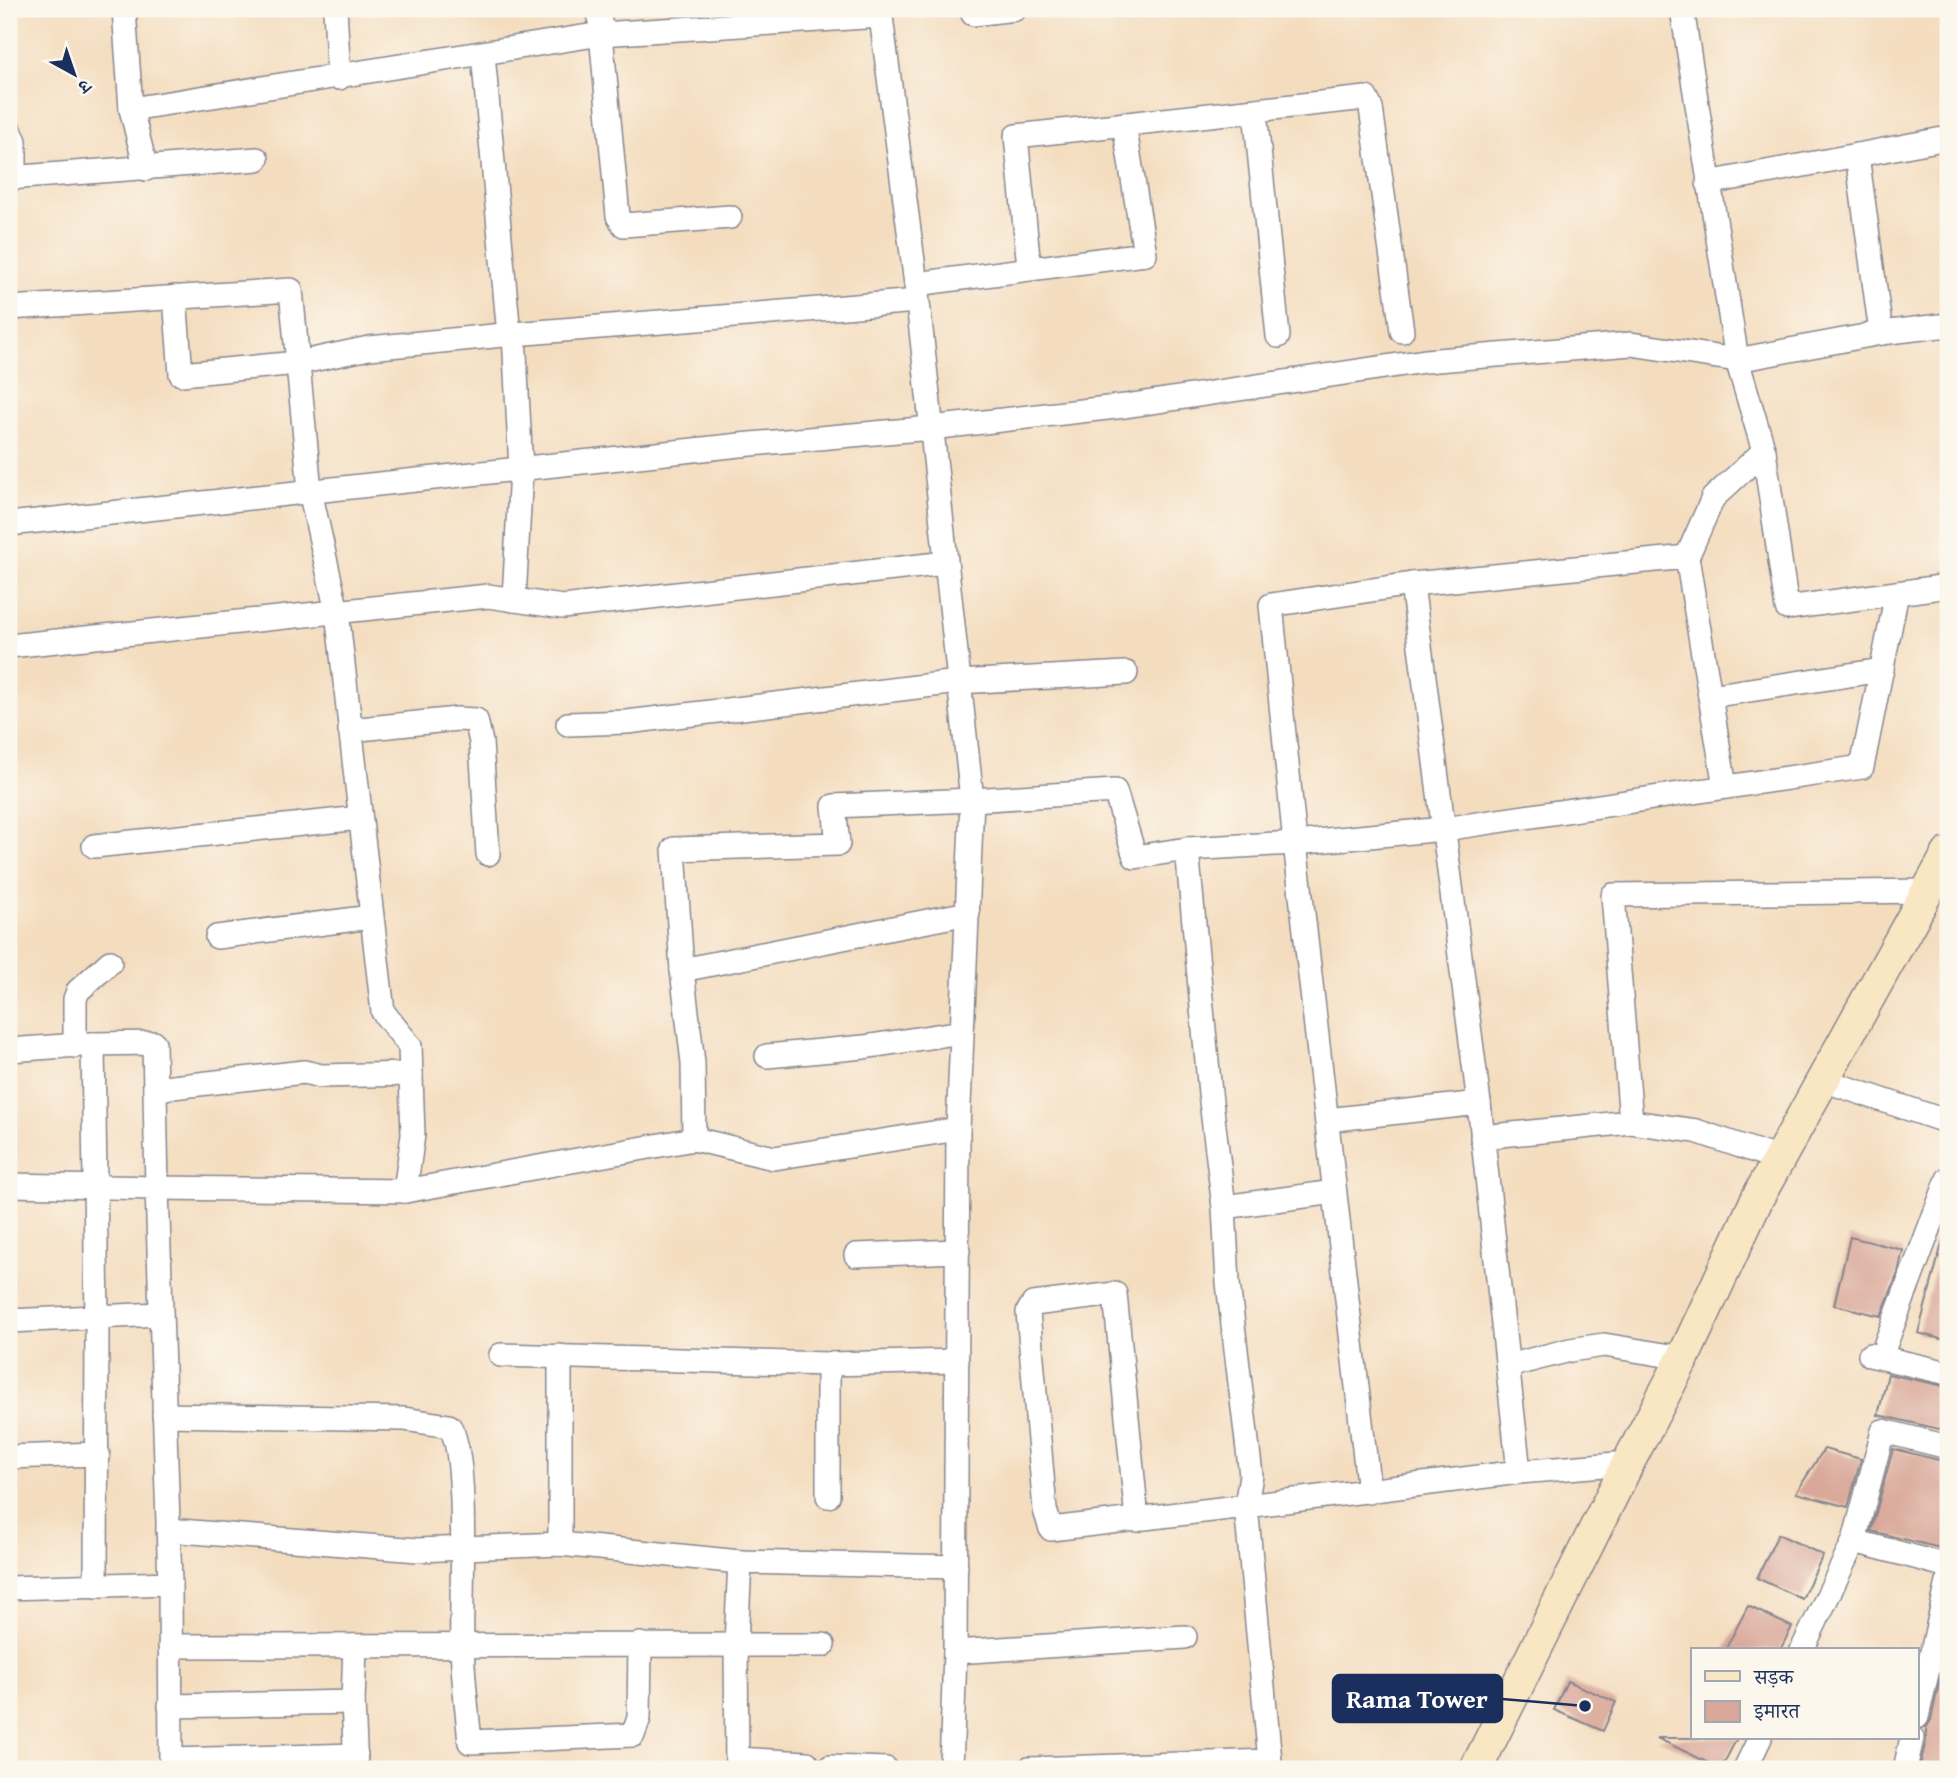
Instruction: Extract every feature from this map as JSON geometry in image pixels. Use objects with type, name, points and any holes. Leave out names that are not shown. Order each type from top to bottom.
[{"type":"street","points":[[124,9],[131,109],[146,169]]},
{"type":"street","points":[[335,9],[339,78]]},
{"type":"street","points":[[599,9],[618,216],[624,225],[730,217]]},
{"type":"street","points":[[973,13],[1015,9]]},
{"type":"street","points":[[1682,9],[1737,360],[1764,451],[1787,608],[1948,586]]},
{"type":"street","points":[[131,109],[339,78],[601,34],[880,12],[916,292],[972,800],[958,1129],[956,1567],[951,1769]]},
{"type":"street","points":[[483,54],[512,334],[522,469],[514,600]]},
{"type":"street","points":[[1030,267],[1016,136],[1366,98],[1371,108],[1402,331]]},
{"type":"street","points":[[1255,111],[1278,336]]},
{"type":"street","points":[[175,297],[181,373],[298,363],[369,348],[916,292],[1030,267],[1145,254],[1124,124]]},
{"type":"street","points":[[9,129],[15,141],[12,178],[257,159]]},
{"type":"street","points":[[1708,183],[1948,138]]},
{"type":"street","points":[[1857,155],[1881,333]]},
{"type":"street","points":[[9,308],[291,290],[310,491],[337,612],[383,1012],[410,1046],[413,1135],[405,1191]]},
{"type":"street","points":[[9,524],[1125,406],[1425,361],[1631,344],[1737,360],[1881,333],[1948,325]]},
{"type":"street","points":[[1725,787],[1686,557],[1713,498],[1764,451]]},
{"type":"street","points":[[1369,1492],[1295,843],[1271,605],[1412,584],[1686,557]]},
{"type":"street","points":[[9,646],[488,596],[563,607],[946,563]]},
{"type":"street","points":[[1412,584],[1479,1103],[1519,1472]]},
{"type":"street","points":[[694,1139],[693,1063],[682,970],[674,849],[838,844],[834,806],[1115,791],[1135,857],[1187,849],[1295,843],[1444,829],[1862,767],[1897,593]]},
{"type":"street","points":[[1710,696],[1882,670]]},
{"type":"street","points":[[568,724],[655,719],[960,682],[1126,673]]},
{"type":"street","points":[[350,730],[457,719],[476,720],[481,742],[488,854]]},
{"type":"street","points":[[94,846],[360,818]]},
{"type":"street","points":[[1029,1769],[1270,1761],[1246,1506],[1251,1475],[1228,1283],[1224,1207],[1210,1093],[1187,849]]},
{"type":"street","points":[[1476,1769],[1683,1358],[1758,1197],[1948,854]]},
{"type":"street","points":[[1631,1122],[1613,895],[1928,891]]},
{"type":"street","points":[[682,970],[968,913]]},
{"type":"street","points":[[217,937],[372,917]]},
{"type":"street","points":[[96,1586],[96,1185],[84,1045],[75,999],[78,991],[110,962]]},
{"type":"street","points":[[767,1056],[962,1032]]},
{"type":"street","points":[[9,1050],[154,1043],[170,1583],[171,1765],[356,1762],[353,1702],[355,1646]]},
{"type":"street","points":[[155,1089],[303,1072],[321,1076],[411,1074]]},
{"type":"street","points":[[1823,1080],[1948,1122]]},
{"type":"street","points":[[1326,1120],[1479,1103]]},
{"type":"street","points":[[1482,1137],[1631,1122],[1696,1130],[1779,1159]]},
{"type":"street","points":[[9,1185],[405,1191],[694,1139],[774,1158],[958,1129]]},
{"type":"street","points":[[1948,1179],[1878,1349],[1948,1373]]},
{"type":"street","points":[[1224,1207],[1334,1192]]},
{"type":"street","points":[[856,1255],[958,1251]]},
{"type":"street","points":[[1137,1520],[1115,1294],[1033,1304],[1028,1312],[1045,1510],[1051,1529],[1137,1520],[1369,1492],[1519,1472],[1628,1463]]},
{"type":"street","points":[[9,1321],[160,1314]]},
{"type":"street","points":[[1508,1366],[1570,1350],[1604,1345],[1683,1358]]},
{"type":"street","points":[[501,1355],[828,1364],[957,1361]]},
{"type":"street","points":[[560,1356],[560,1544]]},
{"type":"street","points":[[828,1364],[828,1496]]},
{"type":"street","points":[[164,1415],[404,1419],[449,1426],[455,1433],[459,1455],[462,1645],[470,1742],[633,1735],[639,1718],[640,1644]]},
{"type":"street","points":[[1803,1648],[1854,1541],[1883,1431],[1948,1447]]},
{"type":"street","points":[[9,1457],[98,1454]]},
{"type":"street","points":[[168,1530],[418,1550],[560,1544],[740,1562],[956,1567]]},
{"type":"street","points":[[1854,1541],[1948,1566]]},
{"type":"street","points":[[740,1562],[736,1644],[737,1764],[807,1763]]},
{"type":"street","points":[[1918,1713],[1948,1582]]},
{"type":"street","points":[[9,1588],[170,1583]]},
{"type":"street","points":[[955,1652],[1185,1637]]},
{"type":"street","points":[[170,1646],[823,1645]]},
{"type":"street","points":[[170,1706],[353,1702]]},
{"type":"street","points":[[1745,1769],[1759,1740]]},
{"type":"street","points":[[1905,1769],[1912,1740]]},
{"type":"street","points":[[830,1767],[886,1769]]},
{"type":"building","points":[[1850,1237],[1903,1250],[1898,1273],[1881,1316],[1834,1305]]},
{"type":"building","points":[[1943,1240],[1948,1241],[1948,1341],[1918,1333]]},
{"type":"building","points":[[1888,1374],[1948,1387],[1948,1431],[1878,1415]]},
{"type":"building","points":[[1824,1449],[1861,1459],[1848,1507],[1796,1493]]},
{"type":"building","points":[[1893,1449],[1948,1462],[1948,1550],[1871,1531]]},
{"type":"building","points":[[1778,1534],[1823,1555],[1802,1599],[1757,1578]]},
{"type":"building","points":[[1748,1606],[1792,1627],[1781,1648],[1726,1648]]},
{"type":"building","points":[[1945,1656],[1948,1657],[1948,1769],[1919,1769],[1926,1741],[1926,1728],[1931,1720]]},
{"type":"building","points":[[1567,1681],[1616,1702],[1603,1731],[1554,1710]]},
{"type":"building","points":[[1657,1738],[1736,1740],[1721,1769]]},
{"type":"place","name":"Rama Tower","points":[[1585,1706]]}]
